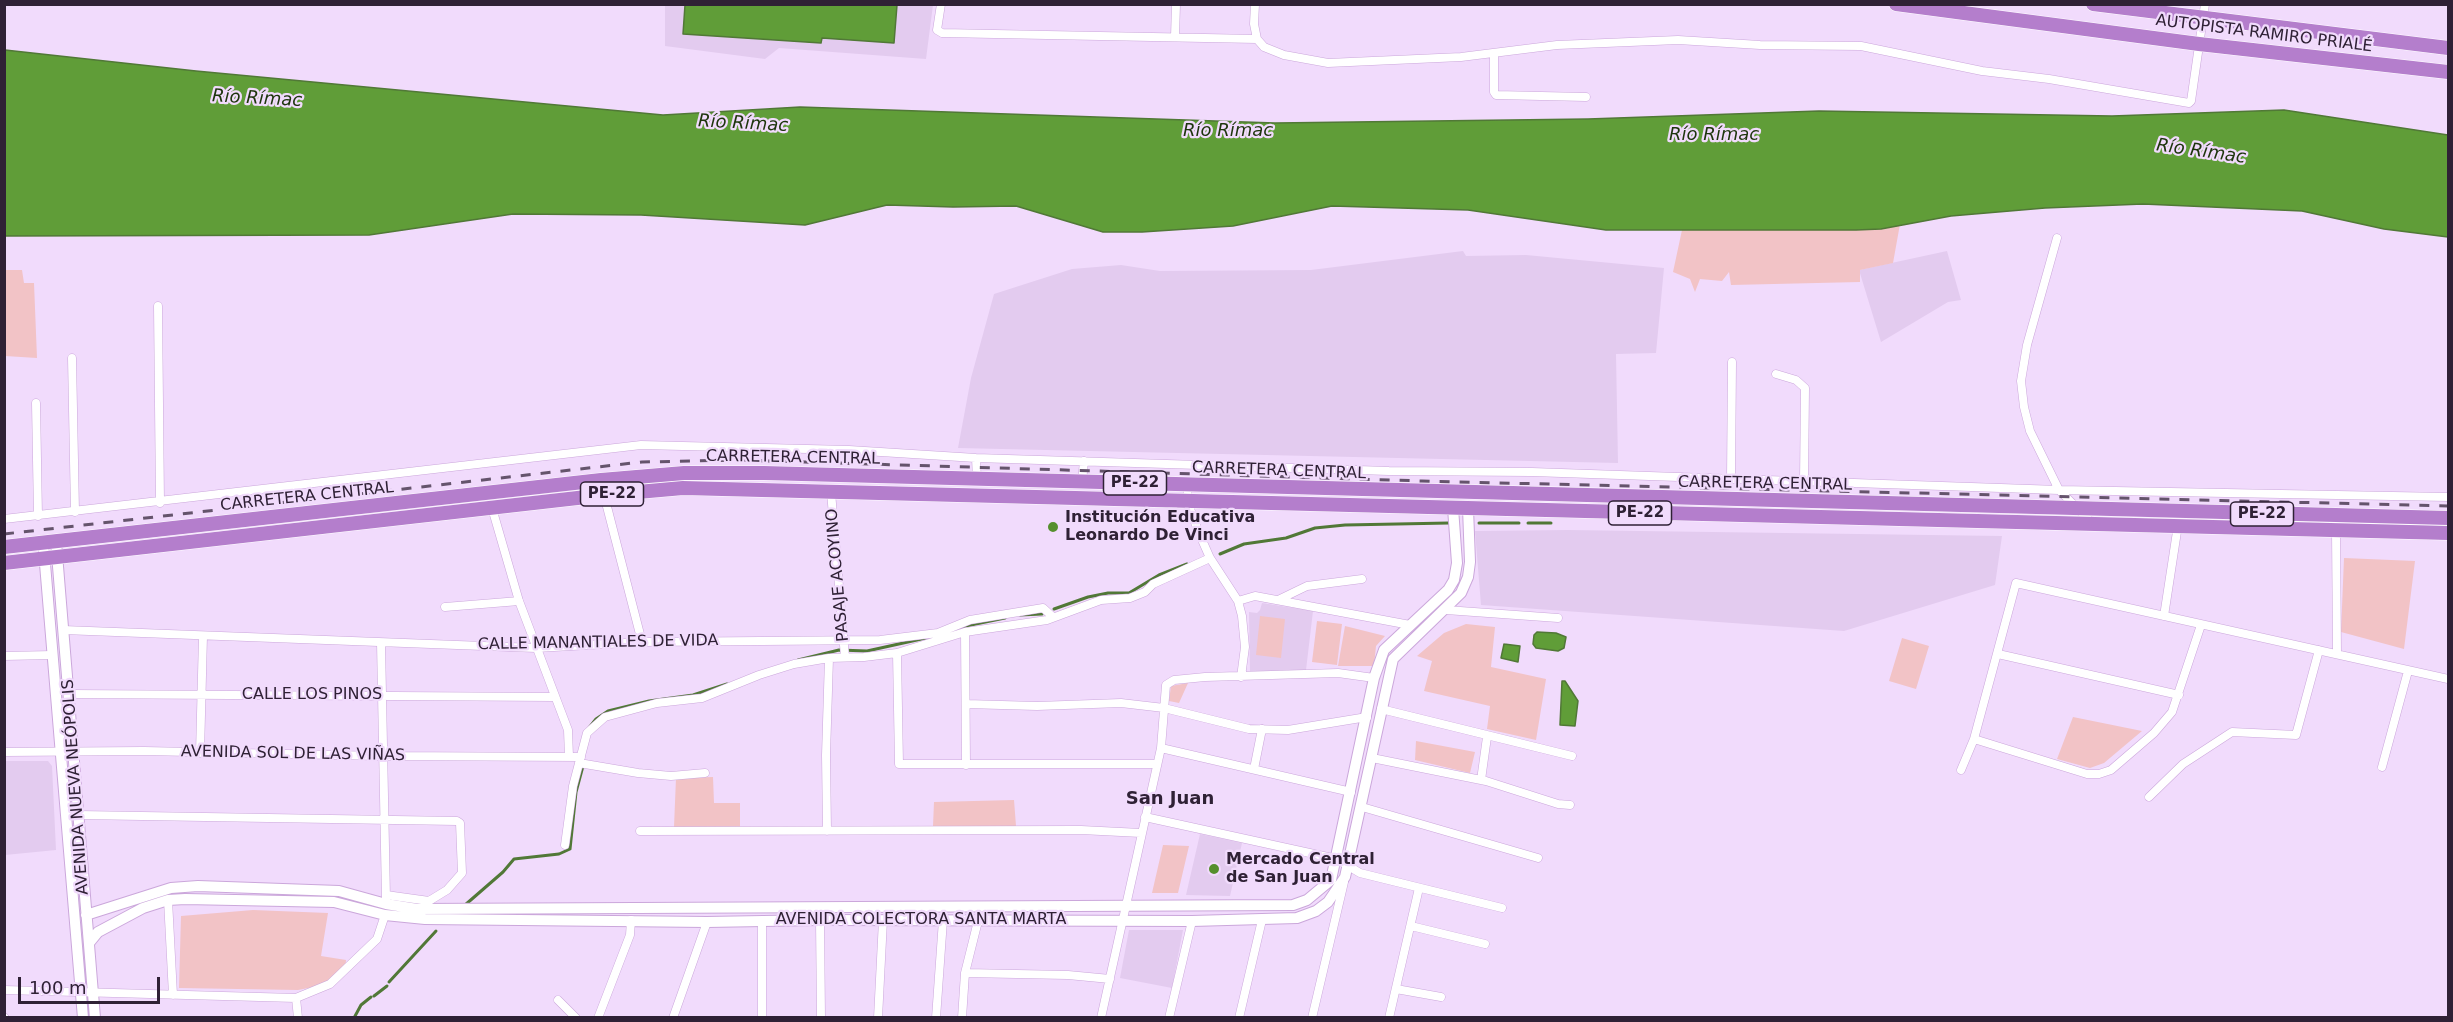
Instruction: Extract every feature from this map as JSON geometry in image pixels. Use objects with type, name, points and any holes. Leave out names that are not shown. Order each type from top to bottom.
[{"type":"highway","name":"AUTOPISTA RAMIRO PRIALÉ","points":[[1896,4],[2199,44],[2448,68]]},
{"type":"highway","name":"AUTOPISTA RAMIRO PRIALÉ","points":[[2093,4],[2204,11],[2448,48]]},
{"type":"highway","name":"CARRETERA CENTRAL","points":[[4,547],[601,480],[684,473],[2448,518]]},
{"type":"highway","name":"CARRETERA CENTRAL","points":[[4,562],[683,488],[2448,533]]},
{"type":"highway","points":[[1653,497],[1653,513]]},
{"type":"street","points":[[941,4],[937,30],[942,33],[1257,39]]},
{"type":"street","points":[[1175,37],[1176,4]]},
{"type":"street","points":[[1255,4],[1254,24],[1257,39],[1264,47],[1284,55],[1328,63],[1461,57],[1557,45],[1678,40],[1760,45],[1861,46],[1982,71],[2191,101],[2204,11]]},
{"type":"street","points":[[1494,53],[1494,92],[1496,95],[1586,97]]},
{"type":"street","points":[[2057,238],[2027,345],[2021,381],[2024,407],[2030,431],[2059,490],[2092,524]]},
{"type":"street","points":[[158,306],[160,502]]},
{"type":"street","points":[[72,358],[75,512]]},
{"type":"street","points":[[1731,479],[1732,362]]},
{"type":"street","points":[[1776,374],[1796,380],[1805,388],[1804,482]]},
{"type":"street","points":[[36,403],[38,516]]},
{"type":"street","points":[[4,519],[641,446],[849,450],[976,458],[1389,471],[1532,472],[2059,490],[2448,498]]},
{"type":"street","points":[[976,458],[977,479]]},
{"type":"street","points":[[1082,482],[1084,460]]},
{"type":"street","points":[[1188,485],[1187,501],[1210,558],[1238,601],[1245,647],[1241,677]]},
{"type":"street","name":"PASAJE ACOYINO","points":[[831,492],[845,657]]},
{"type":"street","points":[[604,495],[642,642]]},
{"type":"street","points":[[492,508],[519,601],[568,730],[569,757]]},
{"type":"street","name":"AVENIDA COLECTORA SANTA MARTA","points":[[89,943],[98,932],[110,924],[143,908],[168,900],[185,899],[317,901],[417,909],[1293,905],[1323,890],[1331,880],[1374,678],[1384,650],[1448,590],[1454,580],[1456,563],[1453,508]]},
{"type":"street","name":"AVENIDA COLECTORA SANTA MARTA","points":[[86,915],[171,888],[198,886],[339,891],[425,919],[707,922],[1192,921],[1297,918],[1328,902],[1347,872],[1393,659],[1461,593],[1468,577],[1468,508]]},
{"type":"street","points":[[2164,616],[2178,525]]},
{"type":"street","points":[[2336,530],[2337,654]]},
{"type":"street","points":[[49,542],[51,557]]},
{"type":"street","name":"AVENIDA NUEVA NEÓPOLIS","points":[[51,557],[63,630],[95,1017]]},
{"type":"street","name":"AVENIDA NUEVA NEÓPOLIS","points":[[51,557],[53,655],[83,1017]]},
{"type":"street","points":[[565,845],[573,786],[587,734],[605,717],[657,703],[702,698],[759,675],[794,664],[829,658],[897,653],[965,632],[1027,624],[1101,600],[1130,598],[1145,591],[1153,584],[1210,558]]},
{"type":"street","points":[[1278,600],[1307,586],[1362,579]]},
{"type":"street","points":[[1961,770],[1974,739],[2016,583],[2448,679]]},
{"type":"street","points":[[1238,601],[1256,596],[1410,625]]},
{"type":"street","points":[[446,608],[519,601]]},
{"type":"street","name":"CALLE MANANTIALES DE VIDA","points":[[63,630],[536,648],[642,642],[880,640],[938,633],[970,620],[1043,608],[1053,617]]},
{"type":"street","points":[[1446,610],[1558,618]]},
{"type":"street","points":[[1974,739],[2087,774],[2098,774],[2111,770],[2154,733],[2172,712],[2201,625]]},
{"type":"street","points":[[965,632],[966,765]]},
{"type":"street","points":[[200,753],[203,636]]},
{"type":"street","points":[[4,990],[296,998],[330,984],[377,939],[385,905],[381,643]]},
{"type":"street","points":[[2149,797],[2183,764],[2232,732],[2296,735],[2319,650]]},
{"type":"street","points":[[897,653],[899,764],[1157,764]]},
{"type":"street","points":[[1998,654],[2179,695]]},
{"type":"street","points":[[4,656],[53,655]]},
{"type":"street","points":[[827,831],[826,755],[829,658]]},
{"type":"street","points":[[2382,768],[2408,671]]},
{"type":"street","points":[[1101,1017],[1161,748],[1166,685],[1174,680],[1338,673],[1374,678]]},
{"type":"street","name":"CALLE LOS PINOS","points":[[69,694],[555,697]]},
{"type":"street","points":[[966,704],[1037,706],[1121,703],[1164,708],[1249,729],[1288,730],[1367,717]]},
{"type":"street","points":[[1381,709],[1487,737],[1572,756]]},
{"type":"street","points":[[1254,769],[1262,729]]},
{"type":"street","points":[[1481,780],[1487,737]]},
{"type":"street","points":[[1161,748],[1351,792]]},
{"type":"street","name":"AVENIDA SOL DE LAS VIÑAS","points":[[4,752],[569,757],[638,773],[671,776],[705,773]]},
{"type":"street","points":[[1372,758],[1481,780],[1558,804],[1570,805]]},
{"type":"street","points":[[1362,807],[1538,858]]},
{"type":"street","points":[[79,815],[457,821],[461,825],[462,873],[447,890],[429,901],[385,905]]},
{"type":"street","points":[[1145,817],[1337,859],[1347,872],[1360,873],[1502,908]]},
{"type":"street","points":[[640,831],[1080,830],[1141,833]]},
{"type":"street","points":[[1312,1017],[1347,872]]},
{"type":"street","points":[[1389,1017],[1419,888]]},
{"type":"street","points":[[168,900],[173,995]]},
{"type":"street","points":[[598,1017],[630,935],[631,920]]},
{"type":"street","points":[[820,920],[821,1017]]},
{"type":"street","points":[[878,1017],[883,920]]},
{"type":"street","points":[[936,1017],[943,920]]},
{"type":"street","points":[[1239,1017],[1262,920]]},
{"type":"street","points":[[762,921],[762,1017]]},
{"type":"street","points":[[962,1017],[965,973],[978,921]]},
{"type":"street","points":[[1169,1017],[1192,921]]},
{"type":"street","points":[[673,1017],[707,922]]},
{"type":"street","points":[[1411,926],[1485,944]]},
{"type":"street","points":[[965,973],[1068,975],[1110,979]]},
{"type":"street","points":[[1396,989],[1441,997]]},
{"type":"street","points":[[296,998],[298,1017]]},
{"type":"street","points":[[558,1000],[576,1017]]},
{"type":"shaded area","points":[[665,5],[933,5],[926,59],[779,48],[765,59],[665,46]]},
{"type":"shaded area","points":[[1900,224],[1893,263],[1860,270],[1860,282],[1731,285],[1729,272],[1722,281],[1700,279],[1695,292],[1690,279],[1673,272],[1682,230],[1856,230],[1881,229]]},
{"type":"shaded area","points":[[1463,251],[1466,256],[1526,255],[1664,268],[1656,353],[1616,354],[1618,463],[958,448],[971,378],[994,294],[1072,269],[1121,265],[1160,271],[1311,270]]},
{"type":"shaded area","points":[[1947,251],[1961,300],[1948,302],[1881,342],[1859,270]]},
{"type":"shaded area","points":[[5,270],[22,270],[24,283],[34,283],[37,358],[5,356]]},
{"type":"shaded area","points":[[1568,530],[2002,536],[1995,585],[1844,631],[1481,605],[1475,531]]},
{"type":"shaded area","points":[[2344,558],[2415,561],[2404,649],[2341,632]]},
{"type":"shaded area","points":[[1262,603],[1313,611],[1306,670],[1250,672],[1249,612],[1257,613]]},
{"type":"shaded area","points":[[1260,616],[1285,619],[1281,658],[1256,655]]},
{"type":"shaded area","points":[[1317,621],[1342,624],[1337,665],[1312,662]]},
{"type":"shaded area","points":[[1466,624],[1495,627],[1491,667],[1546,679],[1536,740],[1487,729],[1490,706],[1424,691],[1432,661],[1417,656],[1444,633]]},
{"type":"shaded area","points":[[1345,626],[1385,636],[1376,646],[1374,666],[1338,666]]},
{"type":"shaded area","points":[[1902,638],[1929,646],[1916,689],[1889,681]]},
{"type":"shaded area","points":[[1188,683],[1179,703],[1169,701],[1171,686]]},
{"type":"shaded area","points":[[2073,717],[2142,731],[2104,763],[2090,768],[2057,759]]},
{"type":"shaded area","points":[[1416,741],[1475,752],[1470,773],[1415,760]]},
{"type":"shaded area","points":[[5,761],[48,761],[52,766],[56,850],[5,855]]},
{"type":"shaded area","points":[[713,777],[714,803],[740,803],[740,827],[674,827],[676,778]]},
{"type":"shaded area","points":[[1014,800],[1016,826],[933,826],[934,802]]},
{"type":"shaded area","name":"Mercado Central de San Juan","points":[[1200,834],[1242,843],[1230,896],[1186,895]]},
{"type":"shaded area","points":[[1163,845],[1189,846],[1178,893],[1152,893]]},
{"type":"shaded area","points":[[253,910],[328,913],[321,956],[346,960],[345,971],[324,985],[298,990],[179,988],[181,916]]},
{"type":"shaded area","points":[[1129,930],[1183,930],[1172,988],[1120,978]]},
{"type":"water","points":[[685,5],[897,5],[894,43],[822,38],[821,43],[683,34]]},
{"type":"water","name":"Río Rímac","points":[[5,50],[196,71],[663,115],[800,107],[1275,123],[1588,119],[1819,111],[2112,116],[2284,110],[2448,135],[2448,237],[2384,229],[2302,211],[2143,204],[2045,208],[1951,216],[1881,229],[1856,230],[1606,230],[1468,210],[1332,206],[1233,226],[1103,232],[1016,206],[887,205],[805,225],[641,215],[513,214],[369,235],[5,236]]},
{"type":"water","points":[[1537,632],[1556,633],[1566,637],[1564,648],[1558,651],[1536,648],[1533,644],[1534,635]]},
{"type":"water","points":[[1504,644],[1520,646],[1518,662],[1501,658]]},
{"type":"water","points":[[1562,681],[1565,681],[1578,701],[1575,726],[1560,725]]},
{"type":"waterway","points":[[1220,554],[1244,544],[1286,538],[1315,528],[1345,525],[1449,523]]},
{"type":"waterway","points":[[1479,523],[1519,523]]},
{"type":"waterway","points":[[1528,523],[1551,523]]},
{"type":"waterway","points":[[1054,609],[1088,597],[1108,593],[1129,593],[1159,575],[1187,564]]},
{"type":"waterway","points":[[1020,615],[1042,614]]},
{"type":"waterway","points":[[961,627],[1005,618]]},
{"type":"waterway","points":[[798,660],[839,650],[867,651],[926,638]]},
{"type":"waterway","points":[[588,729],[596,719],[608,711],[649,701],[693,695],[727,684]]},
{"type":"waterway","points":[[465,905],[503,872],[514,859],[559,854],[570,849],[576,792],[583,766]]},
{"type":"waterway","points":[[389,982],[436,931]]},
{"type":"waterway","points":[[374,996],[387,986]]},
{"type":"waterway","points":[[354,1018],[361,1005],[371,997]]},
{"type":"railway","points":[[4,534],[642,462],[739,460],[1422,481],[2448,506]]},
{"type":"place","name":"Institución Educativa Leonardo De Vinci","points":[[1053,527]]},
{"type":"place","name":"Mercado Central de San Juan","points":[[1214,869]]},
{"type":"district","name":"San Juan","points":[[1170,799]]}]
